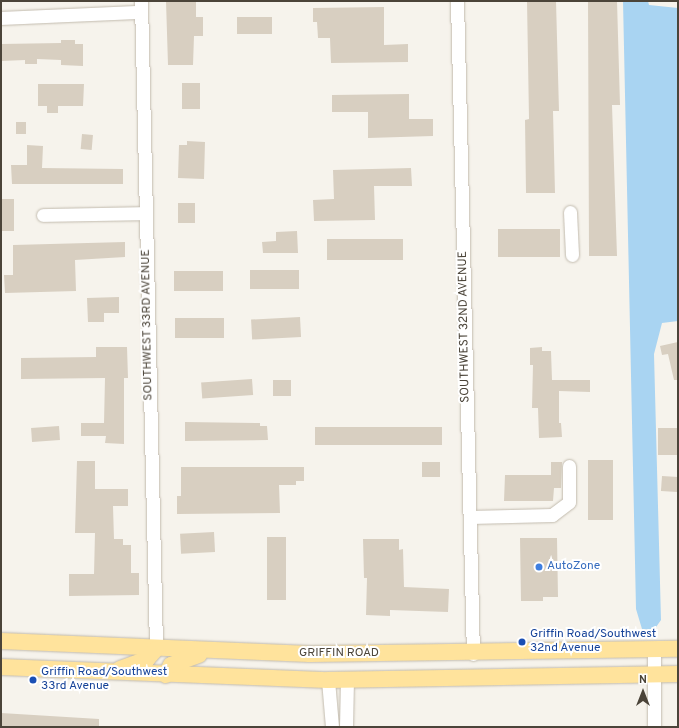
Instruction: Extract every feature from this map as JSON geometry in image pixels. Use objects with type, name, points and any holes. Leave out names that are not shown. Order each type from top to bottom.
[{"type":"main road","name":"GRIFFIN ROAD","points":[[1,641],[212,652],[310,654],[473,654],[678,649]]},
{"type":"main road","points":[[105,673],[139,664],[147,660],[156,649]]},
{"type":"main road","points":[[166,675],[171,665],[179,660],[212,652]]},
{"type":"main road","points":[[411,679],[453,670],[473,654]]},
{"type":"main road","points":[[1,667],[105,673],[328,680],[678,674]]},
{"type":"street","name":"SOUTHWEST 32ND AVENUE","points":[[458,1],[473,654]]},
{"type":"street","points":[[1,18],[141,6]]},
{"type":"street","name":"SOUTHWEST 33RD AVENUE","points":[[141,6],[156,649]]},
{"type":"street","points":[[570,212],[572,255]]},
{"type":"street","points":[[43,215],[145,214]]},
{"type":"street","points":[[470,517],[552,514],[569,502],[569,466]]},
{"type":"street","points":[[654,650],[654,727]]},
{"type":"street","points":[[328,680],[332,727]]},
{"type":"street","points":[[346,727],[347,680]]},
{"type":"water","points":[[623,1],[648,1],[649,5],[678,8],[678,321],[662,323],[654,354],[661,620],[654,630],[642,629],[636,609]]},
{"type":"building","points":[[166,1],[196,1],[196,17],[203,17],[203,36],[194,36],[193,65],[168,65]]},
{"type":"building","points":[[527,1],[556,1],[559,111],[553,111],[555,193],[526,193],[525,120],[529,119]]},
{"type":"building","points":[[588,1],[617,1],[620,105],[612,105],[617,256],[589,256]]},
{"type":"building","points":[[384,7],[384,45],[408,44],[408,62],[331,63],[330,38],[318,38],[317,22],[313,22],[313,8]]},
{"type":"building","points":[[237,17],[272,17],[272,34],[237,34]]},
{"type":"building","points":[[61,40],[75,40],[75,44],[83,44],[83,66],[61,65],[61,60],[37,59],[37,64],[25,64],[25,60],[1,61],[1,44],[61,43]]},
{"type":"building","points":[[182,83],[200,83],[200,109],[182,109]]},
{"type":"building","points":[[38,84],[84,84],[83,106],[58,106],[58,113],[47,113],[47,106],[38,106]]},
{"type":"building","points":[[409,94],[409,119],[433,119],[433,136],[368,138],[368,112],[332,112],[332,95]]},
{"type":"building","points":[[16,122],[26,122],[26,134],[16,134]]},
{"type":"building","points":[[82,134],[93,135],[92,150],[81,149]]},
{"type":"building","points":[[187,141],[205,142],[204,179],[178,178],[179,145],[187,145]]},
{"type":"building","points":[[27,145],[43,146],[42,168],[123,169],[123,184],[12,184],[11,165],[27,165]]},
{"type":"building","points":[[411,168],[412,186],[374,186],[375,220],[314,221],[313,200],[334,199],[333,170]]},
{"type":"building","points":[[1,199],[14,199],[14,231],[1,231]]},
{"type":"building","points":[[178,203],[195,203],[195,223],[178,223]]},
{"type":"building","points":[[498,229],[560,229],[560,257],[498,257]]},
{"type":"building","points":[[297,231],[298,253],[263,253],[262,242],[276,241],[276,232]]},
{"type":"building","points":[[327,239],[403,239],[403,260],[327,260]]},
{"type":"building","points":[[125,242],[125,257],[75,260],[76,291],[5,293],[4,275],[13,275],[13,245]]},
{"type":"building","points":[[250,270],[299,270],[299,289],[250,289]]},
{"type":"building","points":[[174,271],[223,271],[223,291],[174,291]]},
{"type":"building","points":[[119,297],[119,313],[104,313],[104,322],[88,322],[87,298]]},
{"type":"building","points":[[300,317],[301,337],[252,340],[251,320]]},
{"type":"building","points":[[175,318],[224,318],[224,338],[175,338]]},
{"type":"building","points":[[678,342],[678,380],[674,380],[668,354],[662,355],[660,346]]},
{"type":"building","points":[[96,347],[127,347],[128,378],[124,378],[124,444],[105,443],[106,436],[81,436],[81,423],[104,423],[105,378],[21,379],[21,358],[96,357]]},
{"type":"building","points":[[542,347],[542,351],[551,351],[552,380],[590,380],[590,392],[559,391],[559,423],[561,423],[562,437],[539,438],[538,408],[532,408],[533,365],[530,365],[530,348]]},
{"type":"building","points":[[252,379],[253,395],[202,399],[201,383]]},
{"type":"building","points":[[273,380],[291,380],[291,396],[273,396]]},
{"type":"building","points":[[185,422],[260,423],[260,426],[267,426],[268,440],[185,441]]},
{"type":"building","points":[[59,426],[60,440],[32,442],[31,428]]},
{"type":"building","points":[[315,427],[442,427],[442,445],[315,445]]},
{"type":"building","points":[[658,428],[678,428],[678,455],[658,455]]},
{"type":"building","points":[[588,460],[613,460],[613,520],[588,520]]},
{"type":"building","points":[[77,461],[95,461],[95,489],[128,489],[128,506],[113,506],[114,539],[123,539],[123,545],[131,545],[131,573],[139,573],[139,595],[69,596],[69,574],[94,574],[95,533],[75,533]]},
{"type":"building","points":[[422,462],[440,462],[440,477],[422,477]]},
{"type":"building","points":[[551,462],[562,462],[561,488],[554,488],[553,501],[504,501],[505,475],[551,475]]},
{"type":"building","points":[[181,467],[304,467],[304,481],[296,481],[296,485],[279,485],[280,513],[177,514],[177,496],[181,496]]},
{"type":"building","points":[[662,476],[678,477],[677,492],[661,491]]},
{"type":"building","points":[[214,532],[215,552],[181,554],[180,534]]},
{"type":"building","points":[[267,537],[286,537],[286,600],[267,600]]},
{"type":"building","name":"AutoZone","points":[[520,538],[557,538],[558,597],[543,597],[543,601],[521,601]]},
{"type":"building","points":[[363,539],[399,539],[399,550],[403,549],[404,587],[449,589],[448,612],[390,610],[390,616],[366,615],[367,578],[364,578]]},
{"type":"building","points":[[1,713],[99,719],[99,727],[1,727]]},
{"type":"place","name":"AutoZone","points":[[539,567]]},
{"type":"place","name":"Griffin Road/Southwest 32nd Avenue","points":[[522,642]]},
{"type":"place","name":"Griffin Road/Southwest 33rd Avenue","points":[[33,680]]}]
